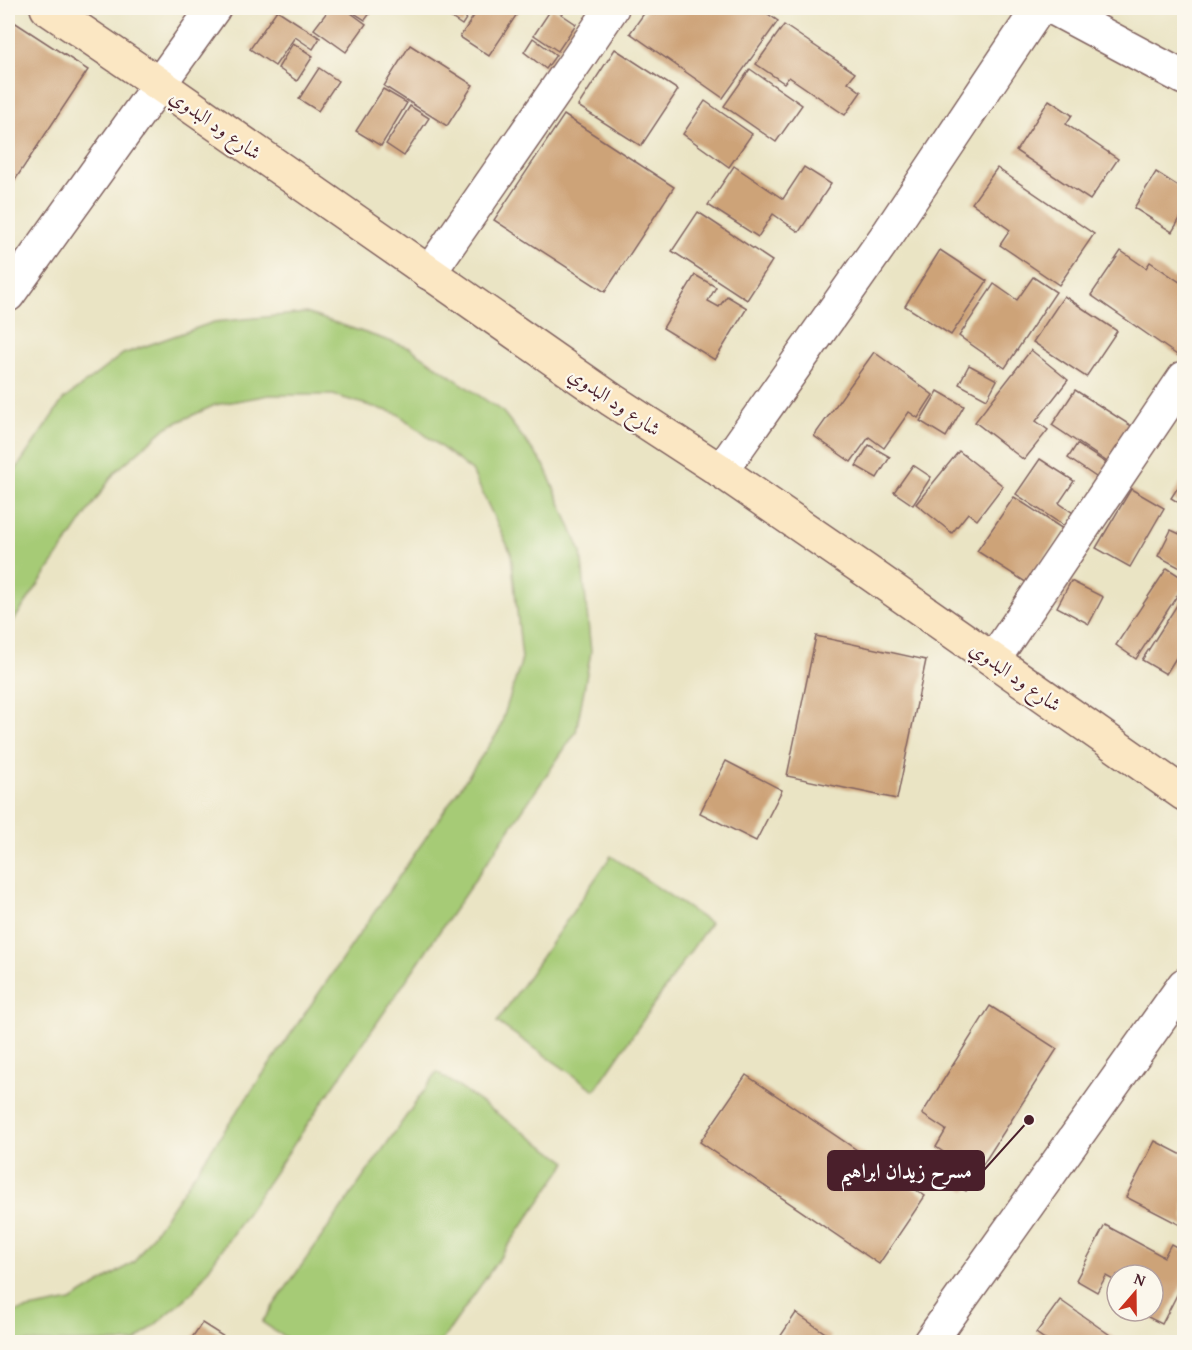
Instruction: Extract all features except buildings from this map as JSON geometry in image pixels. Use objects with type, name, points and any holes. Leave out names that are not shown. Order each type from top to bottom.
[{"type":"street","name":"شارع ود البدوي","points":[[47,8],[612,400],[721,471],[994,659],[1185,794]]},
{"type":"street","points":[[8,295],[214,8]]},
{"type":"street","points":[[429,273],[612,8]]},
{"type":"street","points":[[721,471],[890,231],[1039,8]]},
{"type":"street","points":[[1053,8],[1185,78]]},
{"type":"street","points":[[994,659],[1185,378]]},
{"type":"street","points":[[930,1342],[1185,985]]},
{"type":"green space","points":[[306,313],[410,348],[503,412],[544,465],[581,552],[591,652],[576,732],[192,1293],[135,1342],[8,1342],[8,1313],[71,1301],[134,1262],[499,731],[522,659],[511,553],[472,471],[398,414],[333,395],[269,395],[215,405],[167,427],[115,472],[8,629],[8,481],[63,400],[123,354],[214,322]]},
{"type":"green space","points":[[611,856],[710,923],[595,1090],[497,1022]]},
{"type":"green space","points":[[437,1072],[567,1162],[441,1342],[292,1342],[262,1322]]},
{"type":"place","name":"مسرح زيدان ابراهيم","points":[[1029,1120]]}]
